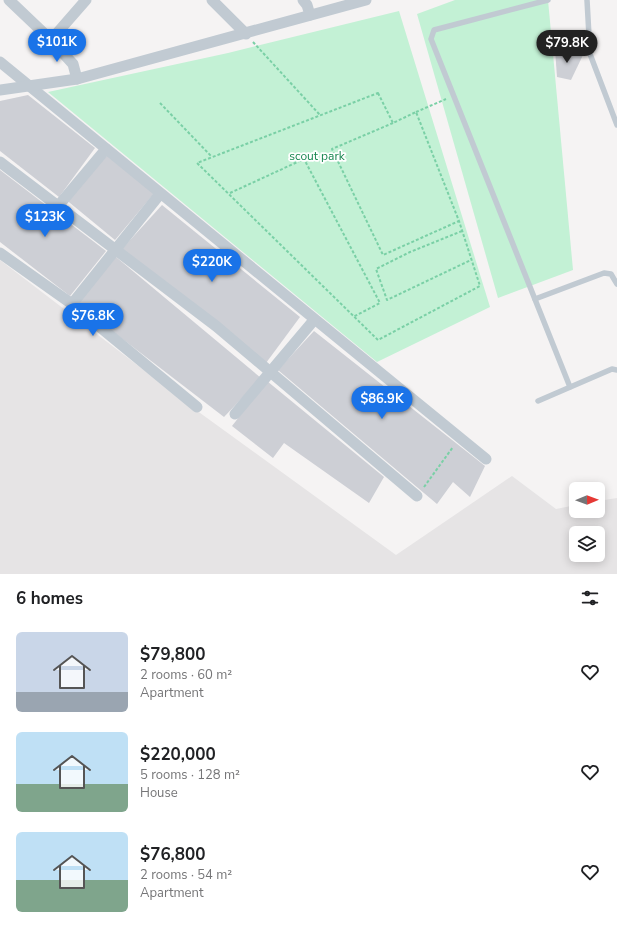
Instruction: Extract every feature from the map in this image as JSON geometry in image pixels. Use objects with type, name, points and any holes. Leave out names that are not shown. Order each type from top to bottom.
[{"type":"street","points":[[51,40],[86,0]]},
{"type":"street","points":[[212,0],[246,34]]},
{"type":"street","points":[[303,0],[307,5],[310,16]]},
{"type":"street","points":[[0,90],[77,79],[366,0]]},
{"type":"street","points":[[14,1],[73,64],[77,79]]},
{"type":"street","points":[[0,62],[486,459]]},
{"type":"street","points":[[59,205],[106,149]]},
{"type":"street","points":[[0,162],[59,205],[216,326],[417,496]]},
{"type":"street","points":[[72,304],[160,194]]},
{"type":"street","points":[[0,253],[72,304],[197,407]]},
{"type":"street","points":[[235,414],[314,320]]},
{"type":"lane","points":[[548,0],[432,32],[431,38],[570,387]]},
{"type":"lane","points":[[587,0],[590,54],[617,125]]},
{"type":"lane","points":[[535,299],[604,273],[611,274],[617,284]]},
{"type":"lane","points":[[538,401],[612,369],[617,370]]},
{"type":"path","points":[[246,34],[320,115]]},
{"type":"path","points":[[393,123],[378,93],[197,163],[230,193],[353,317],[378,340],[480,286],[459,221],[416,112]]},
{"type":"path","points":[[454,95],[332,150],[383,255],[459,221]]},
{"type":"path","points":[[160,103],[212,157]]},
{"type":"path","points":[[230,193],[304,159],[380,303],[353,317]]},
{"type":"path","points":[[462,231],[410,252],[376,269],[387,300],[471,260]]},
{"type":"path","points":[[417,496],[460,438]]},
{"type":"shaded area","points":[[0,260],[196,410],[396,555],[512,476],[556,509],[569,506],[569,518],[605,518],[605,500],[617,498],[617,574],[0,574]]},
{"type":"green space","points":[[455,0],[548,0],[573,270],[498,298],[417,14]]},
{"type":"green space","name":"scout park","points":[[399,11],[490,307],[377,362],[48,92],[228,53]]},
{"type":"building","points":[[555,49],[583,55],[571,80],[557,77]]},
{"type":"building","points":[[28,95],[95,148],[59,197],[0,151],[0,101]]},
{"type":"building","points":[[110,153],[156,191],[115,240],[64,198]]},
{"type":"building","points":[[0,170],[106,251],[70,296],[0,242]]},
{"type":"building","points":[[162,205],[300,317],[266,363],[122,249]]},
{"type":"building","points":[[116,257],[261,378],[224,417],[77,304]]},
{"type":"building","points":[[314,331],[485,466],[470,497],[453,482],[437,504],[278,370]]},
{"type":"building","points":[[267,381],[384,477],[369,503],[284,443],[273,458],[232,426]]}]
